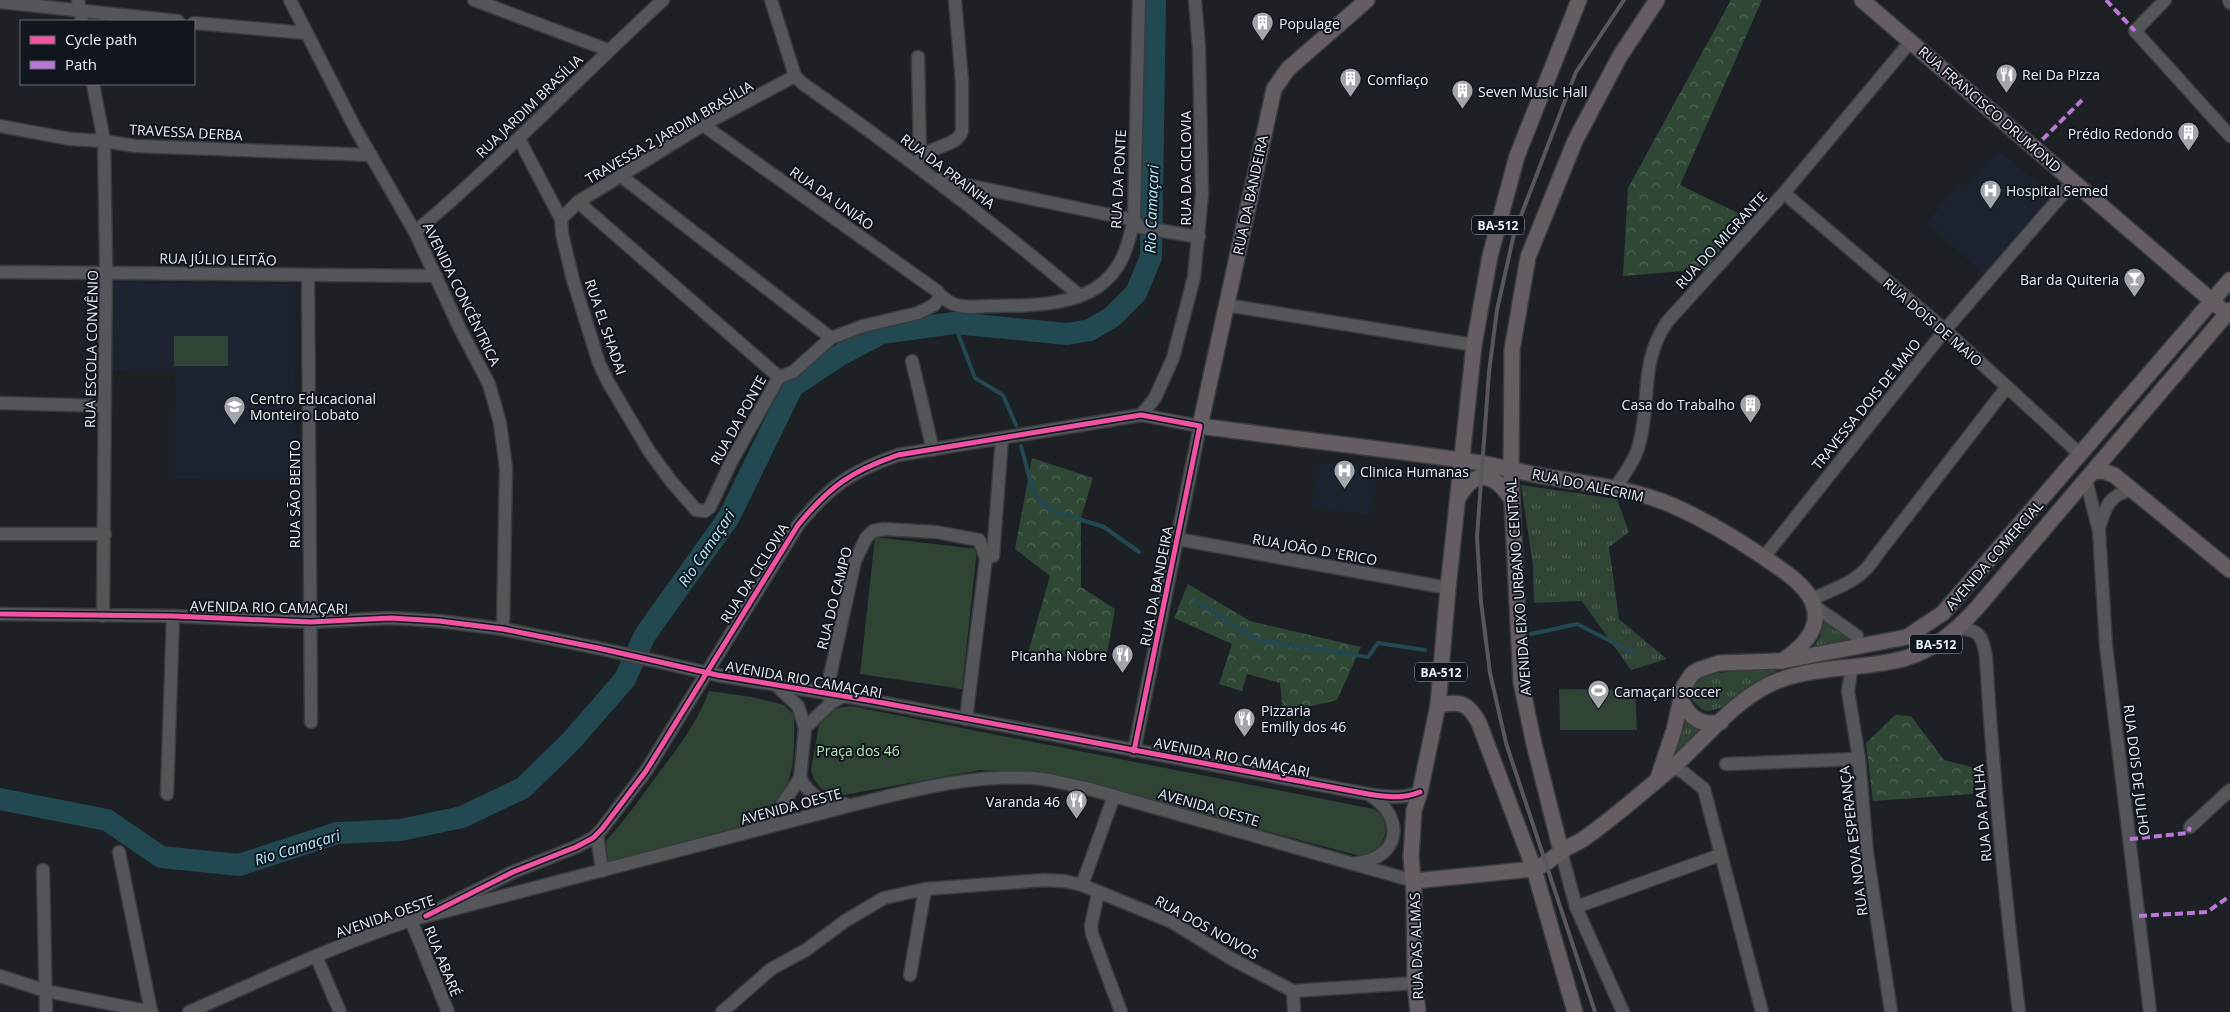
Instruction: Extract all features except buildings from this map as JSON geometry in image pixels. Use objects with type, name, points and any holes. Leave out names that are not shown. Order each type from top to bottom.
[{"type":"main road","name":"RUA DA BANDEIRA","points":[[1200,426],[1274,89],[1288,68],[1366,0]]},
{"type":"main road","name":"BA-512","points":[[1534,869],[1414,881],[1411,855],[1414,810],[1420,792],[1438,705],[1448,588],[1474,345],[1490,256],[1517,156],[1578,0]]},
{"type":"main road","name":"AVENIDA EIXO URBANO CENTRAL","points":[[1561,851],[1534,744],[1521,682],[1510,469],[1512,350],[1528,257],[1575,141],[1620,56],[1657,0]]},
{"type":"main road","name":"RUA FRANCISCO DRUMOND","points":[[1862,0],[2229,314]]},
{"type":"main road","name":"AVENIDA COMERCIAL","points":[[1658,778],[1682,702],[1686,682],[1698,670],[1719,663],[1782,660],[1908,637],[1943,613],[2230,280]]},
{"type":"main road","name":"AVENIDA COMERCIAL","points":[[1534,869],[1545,865],[1561,851],[1583,839],[1673,767],[1721,722],[1728,713],[1768,685],[1804,673],[1906,658],[1939,642],[1958,629],[2229,314]]},
{"type":"main road","name":"RUA DO ALECRIM","points":[[1200,426],[1462,461],[1615,488],[1669,504],[1725,534],[1764,557],[1802,586],[1813,603]]},
{"type":"main road","points":[[2089,476],[2103,471],[2114,475],[2230,570]]},
{"type":"main road","points":[[1458,499],[1467,486],[1480,478],[1492,478],[1498,482],[1513,502]]},
{"type":"main road","points":[[1782,660],[1799,648],[1812,632],[1815,624],[1813,603]]},
{"type":"main road","points":[[1438,705],[1456,702],[1470,708],[1474,714],[1494,759],[1534,869],[1575,1012]]},
{"type":"main road","points":[[1682,702],[1695,720],[1707,724],[1721,722]]},
{"type":"main road","name":"RUA DAS ALMAS","points":[[1414,881],[1415,983],[1418,1012]]},
{"type":"street","name":"AVENIDA CONCÊNTRICA","points":[[290,0],[306,33],[415,232],[460,328],[489,384],[500,423],[506,468],[503,629]]},
{"type":"street","points":[[474,0],[608,50]]},
{"type":"street","name":"RUA JARDIM BRASÍLIA","points":[[415,232],[519,139],[608,50],[662,0]]},
{"type":"street","points":[[771,0],[795,76]]},
{"type":"street","points":[[918,162],[937,147],[952,143],[960,136],[962,131],[962,82],[955,0]]},
{"type":"street","name":"RUA DA PONTE","points":[[696,510],[705,511],[710,507],[731,462],[779,377],[792,372],[831,338],[863,326],[918,313],[934,305],[941,296],[955,305],[968,307],[1037,306],[1093,291],[1116,270],[1126,252],[1137,224],[1139,0]]},
{"type":"street","name":"RUA DA CICLOVIA","points":[[1141,415],[1155,398],[1173,358],[1194,277],[1202,194],[1199,48],[1195,0]]},
{"type":"street","points":[[2165,0],[2135,31],[2230,136]]},
{"type":"street","points":[[0,2],[168,20]]},
{"type":"street","points":[[195,23],[306,33]]},
{"type":"street","name":"RUA DO MIGRANTE","points":[[1615,488],[1638,451],[1641,439],[1648,365],[1659,334],[1673,313],[1784,193],[1911,42]]},
{"type":"street","points":[[918,57],[920,141],[918,162]]},
{"type":"street","name":"TRAVESSA 2 JARDIM BRASÍLIA","points":[[561,218],[578,202],[703,126],[795,76]]},
{"type":"street","name":"RUA DA PRAINHA","points":[[795,76],[802,83],[918,162],[933,178],[1009,236],[1079,295]]},
{"type":"street","name":"RUA ESCOLA CONVÊNIO","points":[[93,85],[104,141],[106,272],[104,616]]},
{"type":"street","name":"TRAVESSA DERBA","points":[[0,126],[70,139],[104,141],[135,146],[372,155]]},
{"type":"street","name":"RUA DA UNIÃO","points":[[703,126],[937,291],[941,296]]},
{"type":"street","name":"RUA EL SHADAI","points":[[519,139],[561,218],[562,234],[573,280],[599,363],[649,451],[676,488],[696,510]]},
{"type":"street","points":[[621,176],[831,338]]},
{"type":"street","points":[[933,178],[1166,232],[1199,237]]},
{"type":"street","name":"TRAVESSA DOIS DE MAIO","points":[[1764,557],[1945,330],[2074,181]]},
{"type":"street","name":"RUA DOIS DE MAIO","points":[[1784,193],[1945,330],[2080,454]]},
{"type":"street","points":[[578,202],[779,377]]},
{"type":"street","name":"RUA JÚLIO LEITÃO","points":[[0,272],[436,276]]},
{"type":"street","name":"RUA SÃO BENTO","points":[[308,276],[311,722]]},
{"type":"street","points":[[1226,305],[1474,345]]},
{"type":"street","points":[[912,361],[933,450]]},
{"type":"street","points":[[1857,636],[1813,603],[1857,579],[1868,568],[2007,386]]},
{"type":"street","points":[[0,403],[105,406]]},
{"type":"street","name":"RUA DA CICLOVIA","points":[[426,916],[513,872],[576,847],[597,834],[613,817],[646,771],[798,525],[829,490],[862,468],[898,455],[1141,415],[1200,426]]},
{"type":"street","name":"RUA DA BANDEIRA","points":[[1134,751],[1200,426]]},
{"type":"street","points":[[993,556],[1002,438]]},
{"type":"street","name":"RUA DOIS DE JULHO","points":[[2089,476],[2099,531],[2106,646],[2150,1012]]},
{"type":"street","name":"RUA DOIS DE JULHO","points":[[2099,531],[2109,502],[2121,492],[2132,490]]},
{"type":"street","name":"RUA DO CAMPO","points":[[826,694],[855,561],[866,538],[873,531],[884,529],[963,536],[979,540],[986,558],[966,719]]},
{"type":"street","points":[[0,534],[105,534]]},
{"type":"street","name":"RUA JOÃO D 'ERICO","points":[[1177,539],[1448,588]]},
{"type":"street","name":"AVENIDA RIO CAMAÇARI","points":[[0,614],[174,616],[310,622],[403,619],[503,629],[707,673],[1368,794],[1390,797],[1407,796],[1420,792]]},
{"type":"street","points":[[167,794],[174,616]]},
{"type":"street","name":"RUA DA PALHA","points":[[1958,629],[1970,628],[1976,632],[1981,639],[1986,657],[1997,816],[2019,1012]]},
{"type":"street","name":"RUA NOVA ESPERANÇA","points":[[1852,666],[1848,691],[1859,759],[1867,853],[1891,1012]]},
{"type":"street","points":[[746,833],[780,809],[800,778],[805,728],[798,706],[778,686]]},
{"type":"street","points":[[805,728],[830,702],[842,697]]},
{"type":"street","points":[[1726,764],[1859,759]]},
{"type":"street","points":[[1673,767],[1683,772],[1704,789],[1762,1012]]},
{"type":"street","name":"AVENIDA OESTE","points":[[189,1012],[316,956],[411,920],[856,804],[952,782],[1005,777],[1036,778],[1114,796],[1414,881]]},
{"type":"street","points":[[800,778],[805,788],[822,800],[856,804]]},
{"type":"street","points":[[2190,827],[2230,790]]},
{"type":"street","points":[[1352,864],[1371,861],[1380,857],[1386,851],[1393,834],[1394,826],[1390,814],[1385,807],[1368,794]]},
{"type":"street","points":[[1082,885],[1114,796]]},
{"type":"street","points":[[597,834],[602,871]]},
{"type":"street","points":[[1561,851],[1576,907],[1623,1012]]},
{"type":"street","points":[[0,976],[46,991],[151,1012],[119,852]]},
{"type":"street","points":[[1576,907],[1720,855]]},
{"type":"street","points":[[43,870],[46,1012]]},
{"type":"street","name":"RUA DOS NOIVOS","points":[[722,1012],[771,969],[819,942],[845,921],[884,898],[925,889],[1044,880],[1064,881],[1082,885],[1172,922],[1232,959],[1294,991]]},
{"type":"street","points":[[910,976],[925,889]]},
{"type":"street","points":[[1098,893],[1091,926],[1092,934],[1120,1012]]},
{"type":"street","name":"RUA ABARÉ","points":[[411,920],[448,1012]]},
{"type":"street","points":[[316,956],[340,1012]]},
{"type":"street","points":[[1294,1012],[1294,991],[1415,983]]},
{"type":"shaded area","name":"Hospital Semed","points":[[1999,151],[2053,195],[1987,278],[1927,222],[1961,182],[1966,186]]},
{"type":"shaded area","name":"Centro Educacional Monteiro Lobato","points":[[110,282],[296,284],[295,480],[173,479],[175,372],[108,371]]},
{"type":"shaded area","name":"Clinica Humanas","points":[[1319,462],[1377,472],[1370,515],[1311,508]]},
{"type":"green space","points":[[1731,0],[1762,0],[1680,185],[1746,217],[1706,269],[1623,276],[1628,188]]},
{"type":"green space","points":[[174,336],[228,336],[228,366],[174,366]]},
{"type":"green space","points":[[1032,458],[1093,478],[1081,517],[1081,587],[1115,609],[1106,660],[1028,653],[1050,576],[1015,549]]},
{"type":"green space","points":[[1521,485],[1617,499],[1629,532],[1609,547],[1619,619],[1667,659],[1631,670],[1582,601],[1534,603],[1533,566]]},
{"type":"green space","points":[[875,537],[977,549],[962,689],[860,674]]},
{"type":"green space","points":[[1188,584],[1250,621],[1361,647],[1337,700],[1283,713],[1280,683],[1247,674],[1242,691],[1219,684],[1232,644],[1174,618]]},
{"type":"green space","points":[[1823,613],[1854,641],[1812,648],[1820,637]]},
{"type":"green space","points":[[1783,666],[1736,700],[1716,710],[1703,710],[1690,697],[1693,684],[1707,674]]},
{"type":"green space","name":"Camaçari soccer","points":[[1559,689],[1635,690],[1637,730],[1560,730]]},
{"type":"green space","points":[[709,691],[752,697],[784,705],[794,715],[792,767],[782,794],[759,817],[741,826],[608,864],[606,841],[628,815],[682,742],[700,712]]},
{"type":"green space","points":[[1683,702],[1707,723],[1661,775]]},
{"type":"green space","name":"Praça dos 46","points":[[851,706],[1374,809],[1383,819],[1386,830],[1385,835],[1375,853],[1364,857],[1044,773],[980,770],[839,796],[821,789],[814,779],[811,770],[820,719],[832,709]]},
{"type":"green space","points":[[1895,715],[1911,716],[1944,760],[1975,768],[1973,794],[1873,801],[1866,743]]},
{"type":"waterway","name":"Rio Camaçari","points":[[0,799],[107,820],[161,857],[239,865],[337,833],[401,830],[462,817],[523,788],[572,740],[625,679],[645,635],[729,517],[793,386],[840,355],[882,333],[954,323],[1067,334],[1090,330],[1112,317],[1136,293],[1151,257],[1155,0]]},
{"type":"waterway","points":[[954,323],[975,378],[1003,395],[1016,425]]},
{"type":"waterway","points":[[1021,446],[1033,491],[1044,505],[1057,512],[1104,527],[1139,552]]},
{"type":"waterway","points":[[1195,601],[1258,640],[1368,657],[1378,643],[1425,650]]},
{"type":"waterway","points":[[1531,634],[1577,624],[1634,653]]},
{"type":"railway","points":[[1595,1012],[1506,743],[1490,673],[1481,602],[1477,537],[1489,372],[1497,310],[1514,234],[1576,72],[1624,0]]},
{"type":"marked path","points":[[2106,0],[2135,31]]},
{"type":"marked path","points":[[2034,148],[2082,100]]},
{"type":"marked path","points":[[2130,839],[2188,833],[2190,827]]},
{"type":"marked path","points":[[2139,916],[2207,912],[2230,896]]},
{"type":"cycle path","points":[[426,916],[513,872],[576,847],[593,838],[646,771],[798,525],[820,500],[842,482],[867,467],[898,455],[1141,415],[1200,426],[1134,751]]},
{"type":"cycle path","points":[[0,614],[173,616],[310,622],[391,618],[439,621],[503,629],[717,675],[873,701],[1368,794],[1394,797],[1420,792]]},
{"type":"place","name":"Populage","points":[[1263,42]]},
{"type":"place","name":"Rei Da Pizza","points":[[2006,93]]},
{"type":"place","name":"Comfiaço","points":[[1351,98]]},
{"type":"place","name":"Seven Music Hall","points":[[1462,110]]},
{"type":"place","name":"Prédio Redondo","points":[[2189,152]]},
{"type":"place","name":"Hospital Semed","points":[[1990,209]]},
{"type":"place","name":"Bar da Quiteria","points":[[2135,298]]},
{"type":"place","name":"Casa do Trabalho","points":[[1751,423]]},
{"type":"place","name":"Centro Educacional Monteiro Lobato","points":[[234,425]]},
{"type":"place","name":"Clinica Humanas","points":[[1344,490]]},
{"type":"place","name":"Picanha Nobre","points":[[1123,674]]},
{"type":"place","name":"Camaçari soccer","points":[[1598,710]]},
{"type":"place","name":"Pizzaria Emilly dos 46","points":[[1245,737]]},
{"type":"place","name":"Varanda 46","points":[[1076,820]]}]
